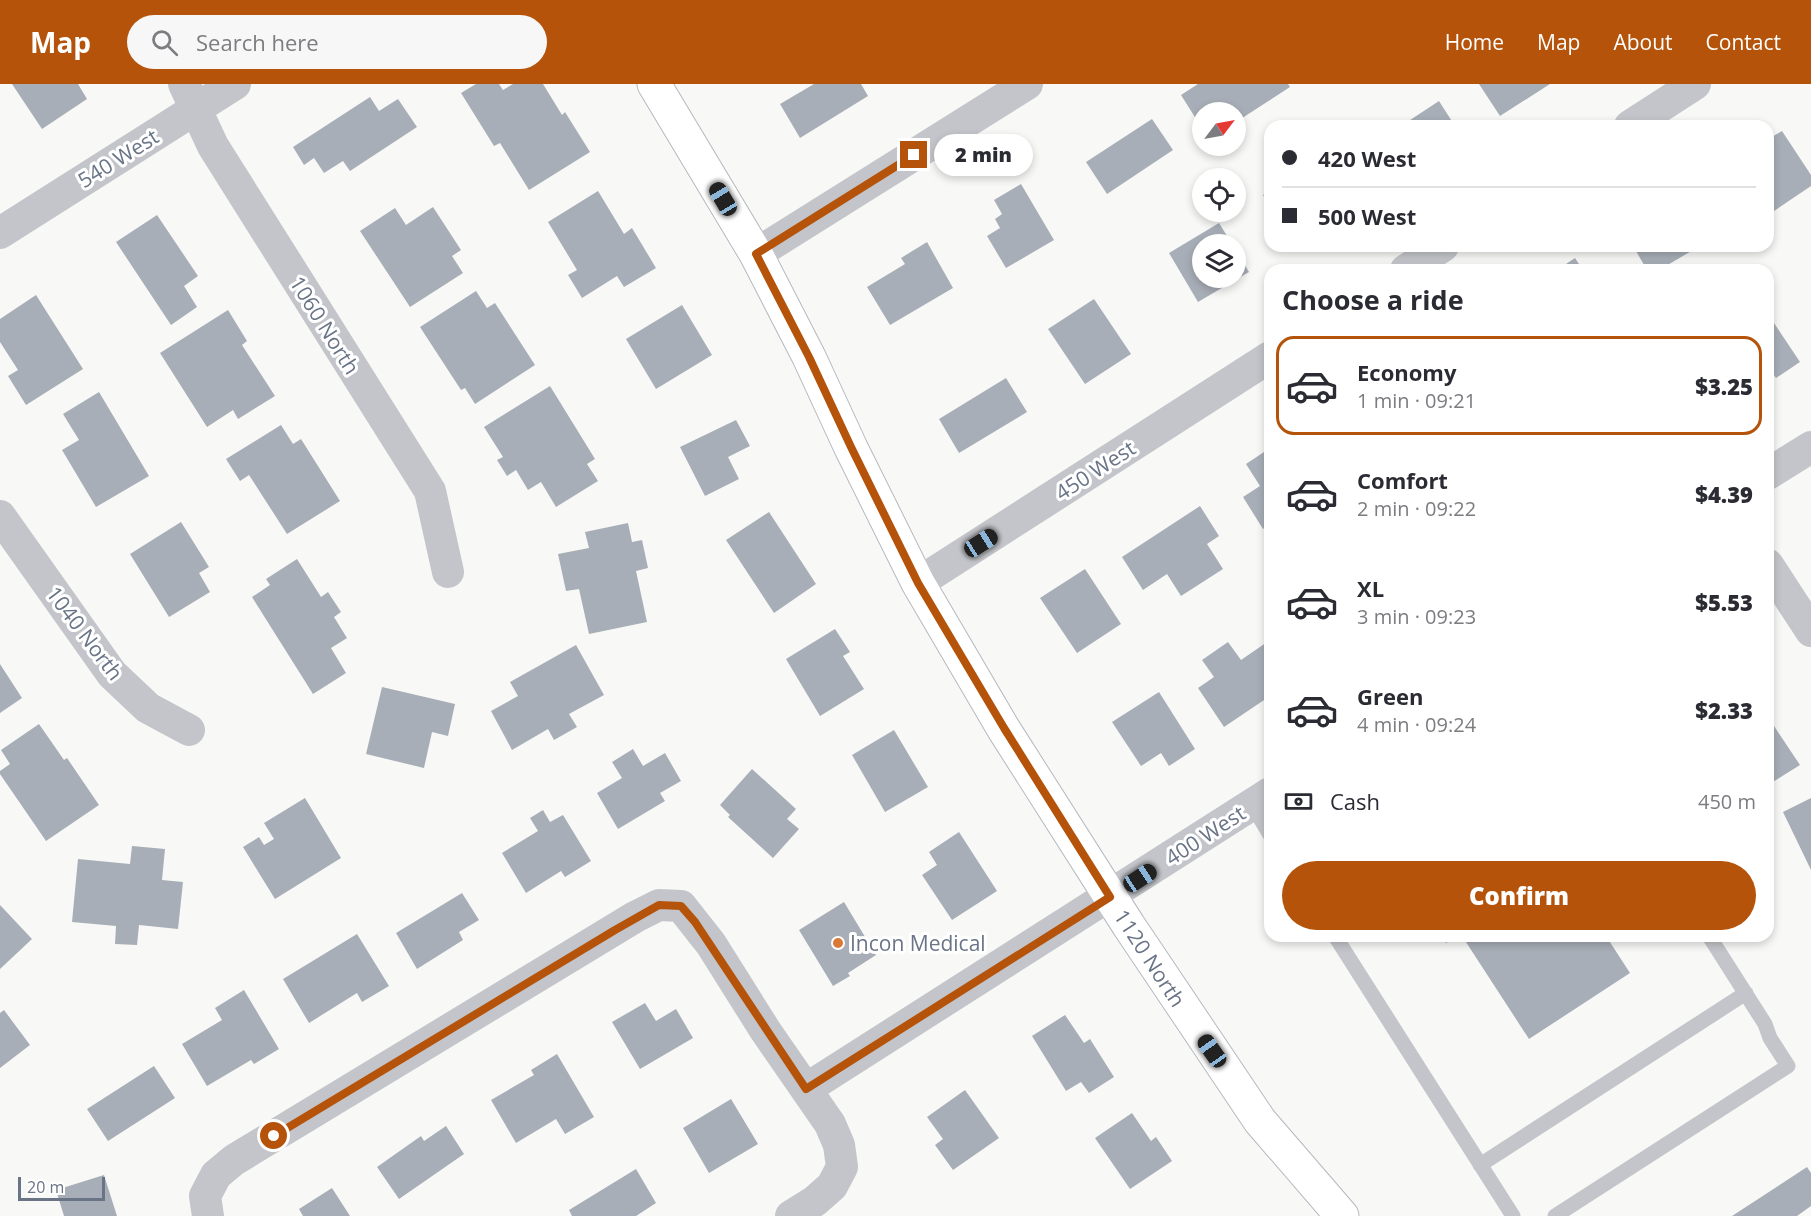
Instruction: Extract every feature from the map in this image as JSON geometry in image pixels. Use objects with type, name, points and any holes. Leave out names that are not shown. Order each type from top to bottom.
[{"type":"street","name":"540 West","points":[[0,233],[190,96],[235,84]]},
{"type":"street","name":"1120 North","points":[[654,84],[756,254],[809,357],[918,583],[1004,728],[1110,897],[1260,1121],[1342,1216]]},
{"type":"street","points":[[756,254],[1027,84]]},
{"type":"street","points":[[1639,120],[1695,84]]},
{"type":"street","name":"1060 North","points":[[190,96],[213,146],[430,491],[448,572]]},
{"type":"street","points":[[1415,264],[1434,252]]},
{"type":"street","name":"450 West","points":[[918,583],[1264,361]]},
{"type":"street","points":[[1774,470],[1811,447]]},
{"type":"street","name":"1040 North","points":[[0,516],[112,674],[148,708],[189,730]]},
{"type":"street","points":[[1774,574],[1811,631]]},
{"type":"street","name":"400 West","points":[[806,1089],[1261,800]]},
{"type":"street","points":[[207,1206],[216,1175],[234,1160],[659,905],[681,906],[711,944],[765,1030],[830,1124],[839,1145],[842,1167],[832,1186],[815,1201],[791,1216]]},
{"type":"lane","points":[[1339,942],[1513,1216]]},
{"type":"lane","points":[[1555,1216],[1788,1066],[1770,1038],[1766,1024],[1713,942]]},
{"type":"lane","points":[[1480,1165],[1746,993]]},
{"type":"building","points":[[12,84],[78,84],[87,99],[42,129]]},
{"type":"building","points":[[476,84],[499,84],[503,90],[513,84],[543,84],[562,115],[565,112],[590,152],[529,190],[500,143],[494,146],[461,93]]},
{"type":"building","points":[[814,84],[861,84],[868,96],[800,138],[780,104]]},
{"type":"building","points":[[1198,84],[1288,84],[1290,87],[1246,116],[1246,102],[1192,102],[1192,112],[1181,95]]},
{"type":"building","points":[[1479,84],[1550,84],[1500,116]]},
{"type":"building","points":[[370,97],[379,111],[398,99],[417,127],[350,171],[343,161],[324,173],[314,158],[304,165],[293,147]]},
{"type":"building","points":[[1439,101],[1451,120],[1410,120]]},
{"type":"building","points":[[1152,119],[1173,150],[1107,194],[1086,162]]},
{"type":"building","points":[[1782,131],[1811,175],[1811,186],[1774,211],[1774,136]]},
{"type":"building","points":[[1021,184],[1054,240],[1006,268],[987,236],[1000,228],[995,219],[1002,214],[994,200]]},
{"type":"building","points":[[598,191],[624,234],[632,228],[656,268],[624,287],[617,276],[582,298],[568,275],[577,270],[548,222]]},
{"type":"building","points":[[433,207],[461,250],[452,256],[463,273],[410,307],[360,231],[395,208],[406,225]]},
{"type":"building","points":[[157,215],[198,276],[184,286],[197,307],[171,325],[116,242]]},
{"type":"building","points":[[1219,223],[1226,234],[1201,234]]},
{"type":"building","points":[[1192,239],[1192,288],[1222,288],[1198,302],[1169,253]]},
{"type":"building","points":[[927,242],[953,288],[890,325],[867,287],[905,264],[901,258]]},
{"type":"building","points":[[1636,252],[1690,252],[1669,264],[1644,264]]},
{"type":"building","points":[[1575,258],[1579,264],[1566,264]]},
{"type":"building","points":[[476,291],[487,308],[495,303],[535,365],[475,404],[465,388],[461,390],[420,327]]},
{"type":"building","points":[[36,295],[83,369],[26,405],[8,376],[18,370],[0,342],[0,319]]},
{"type":"building","points":[[1094,299],[1131,354],[1085,384],[1048,329]]},
{"type":"building","points":[[682,305],[712,355],[656,389],[626,339]]},
{"type":"building","points":[[228,310],[247,341],[242,345],[275,396],[238,419],[233,410],[207,427],[160,353]]},
{"type":"building","points":[[1774,323],[1800,362],[1776,378],[1774,375]]},
{"type":"building","points":[[1006,378],[1027,412],[959,453],[939,419]]},
{"type":"building","points":[[550,386],[595,459],[587,464],[598,481],[556,507],[541,482],[528,490],[516,470],[507,476],[497,460],[503,457],[484,427]]},
{"type":"building","points":[[99,392],[149,476],[96,507],[62,450],[79,440],[63,414]]},
{"type":"building","points":[[736,420],[750,446],[728,457],[739,479],[705,496],[680,447]]},
{"type":"building","points":[[281,425],[293,444],[301,439],[340,501],[287,534],[249,475],[240,481],[226,459]]},
{"type":"building","points":[[1264,452],[1263,529],[1243,497],[1260,486],[1246,464]]},
{"type":"building","points":[[1200,506],[1219,536],[1207,544],[1223,569],[1181,596],[1167,574],[1143,590],[1122,557]]},
{"type":"building","points":[[769,512],[816,584],[774,613],[726,540]]},
{"type":"building","points":[[181,522],[209,567],[199,573],[210,592],[169,617],[130,554]]},
{"type":"building","points":[[628,523],[632,542],[642,540],[648,568],[636,571],[647,622],[589,634],[579,589],[566,591],[558,554],[589,548],[585,532]]},
{"type":"building","points":[[297,559],[321,597],[328,592],[341,612],[334,617],[347,638],[331,648],[346,673],[313,694],[252,597],[270,585],[266,579]]},
{"type":"building","points":[[1085,569],[1121,624],[1077,653],[1040,598]]},
{"type":"building","points":[[835,629],[850,652],[843,656],[864,689],[820,716],[786,659]]},
{"type":"building","points":[[1228,642],[1241,660],[1264,644],[1264,700],[1224,727],[1198,688],[1214,677],[1202,660]]},
{"type":"building","points":[[576,645],[604,695],[569,714],[577,727],[554,740],[548,729],[512,750],[491,711],[518,696],[510,682]]},
{"type":"building","points":[[0,664],[22,698],[0,713]]},
{"type":"building","points":[[382,687],[455,704],[448,736],[432,732],[424,768],[366,754]]},
{"type":"building","points":[[1159,692],[1195,749],[1169,766],[1161,753],[1141,766],[1112,722]]},
{"type":"building","points":[[39,724],[64,760],[67,758],[99,805],[46,841],[0,774],[0,771],[10,764],[1,750]]},
{"type":"building","points":[[1774,726],[1800,765],[1774,781]]},
{"type":"building","points":[[894,730],[928,787],[885,812],[852,755]]},
{"type":"building","points":[[633,749],[643,766],[665,753],[681,781],[660,793],[665,801],[618,829],[597,793],[622,778],[612,762]]},
{"type":"building","points":[[752,769],[796,809],[787,819],[799,829],[773,858],[728,817],[730,815],[720,805]]},
{"type":"building","points":[[305,798],[341,858],[275,899],[243,847],[259,837],[264,845],[274,839],[264,823]]},
{"type":"building","points":[[1811,798],[1811,870],[1783,812]]},
{"type":"building","points":[[543,810],[550,822],[563,815],[591,861],[565,877],[561,871],[526,893],[502,853],[538,831],[530,818]]},
{"type":"building","points":[[959,832],[997,891],[952,920],[922,875],[937,865],[929,852]]},
{"type":"building","points":[[132,846],[165,849],[162,880],[183,882],[178,929],[139,925],[137,945],[115,944],[116,926],[72,922],[78,859],[130,864]]},
{"type":"building","points":[[462,893],[479,920],[459,932],[463,940],[417,969],[396,933]]},
{"type":"building","name":"Incon Medical","points":[[844,902],[876,955],[848,973],[850,976],[833,986],[799,930]]},
{"type":"building","points":[[0,905],[32,939],[0,969]]},
{"type":"building","points":[[357,934],[389,986],[362,1002],[357,993],[309,1023],[283,979]]},
{"type":"building","points":[[1466,942],[1610,942],[1630,973],[1529,1039]]},
{"type":"building","points":[[244,990],[279,1049],[254,1064],[251,1060],[207,1086],[182,1044],[222,1020],[215,1008]]},
{"type":"building","points":[[645,1003],[656,1021],[676,1009],[693,1038],[640,1069],[612,1022]]},
{"type":"building","points":[[4,1010],[30,1045],[0,1068],[0,1013]]},
{"type":"building","points":[[1065,1015],[1084,1043],[1090,1039],[1114,1077],[1089,1093],[1081,1082],[1066,1091],[1032,1036]]},
{"type":"building","points":[[557,1054],[594,1117],[565,1134],[556,1119],[516,1143],[491,1100],[534,1075],[531,1070]]},
{"type":"building","points":[[154,1066],[175,1098],[108,1141],[87,1109]]},
{"type":"building","points":[[965,1090],[999,1138],[953,1170],[935,1145],[943,1139],[927,1117]]},
{"type":"building","points":[[731,1099],[758,1144],[709,1173],[683,1128]]},
{"type":"building","points":[[1132,1113],[1151,1141],[1156,1137],[1172,1161],[1130,1189],[1095,1138]]},
{"type":"building","points":[[446,1126],[464,1154],[399,1199],[377,1167],[421,1136],[424,1141]]},
{"type":"building","points":[[1807,1167],[1811,1173],[1811,1206],[1797,1216],[1732,1216]]},
{"type":"building","points":[[636,1169],[656,1203],[636,1216],[572,1216],[569,1210]]},
{"type":"building","points":[[104,1175],[117,1216],[64,1216],[56,1190]]},
{"type":"building","points":[[332,1188],[350,1216],[303,1216],[299,1209]]},
{"type":"place","name":"Incon Medical","points":[[838,943]]},
{"type":"route","points":[[274,1136],[659,905],[681,906],[695,922],[806,1089],[1110,897],[1004,728],[918,583],[784,306],[756,254],[914,155]]}]
